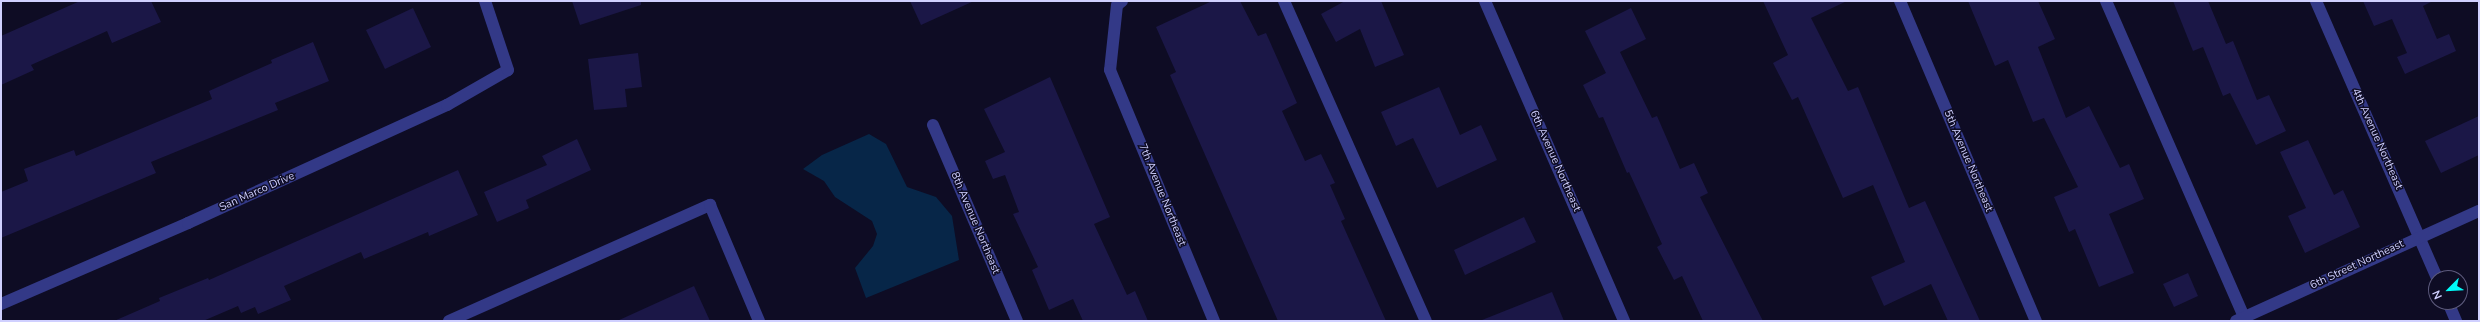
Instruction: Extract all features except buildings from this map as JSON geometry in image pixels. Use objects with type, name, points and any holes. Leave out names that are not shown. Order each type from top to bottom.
[{"type":"street","name":"San Marco Drive","points":[[1,304],[188,223],[447,105],[508,70],[485,1]]},
{"type":"street","name":"7th Avenue Northeast","points":[[1122,1],[1117,5],[1110,70],[1214,321]]},
{"type":"street","points":[[1284,1],[1426,321]]},
{"type":"street","name":"6th Avenue Northeast","points":[[1485,1],[1624,321]]},
{"type":"street","name":"5th Avenue Northeast","points":[[1900,1],[2036,321]]},
{"type":"street","points":[[2106,1],[2242,320]]},
{"type":"street","name":"4th Avenue Northeast","points":[[2316,1],[2433,270]]},
{"type":"street","name":"8th Avenue Northeast","points":[[933,125],[1017,321]]},
{"type":"street","points":[[449,321],[710,205],[759,321]]},
{"type":"street","name":"6th Street Northeast","points":[[2242,320],[2419,237],[2479,211]]},
{"type":"street","points":[[2451,310],[2456,321]]},
{"type":"water","points":[[869,134],[886,144],[907,187],[936,197],[952,216],[959,260],[866,298],[855,268],[873,246],[877,234],[872,221],[835,197],[824,181],[803,169],[822,155]]}]
